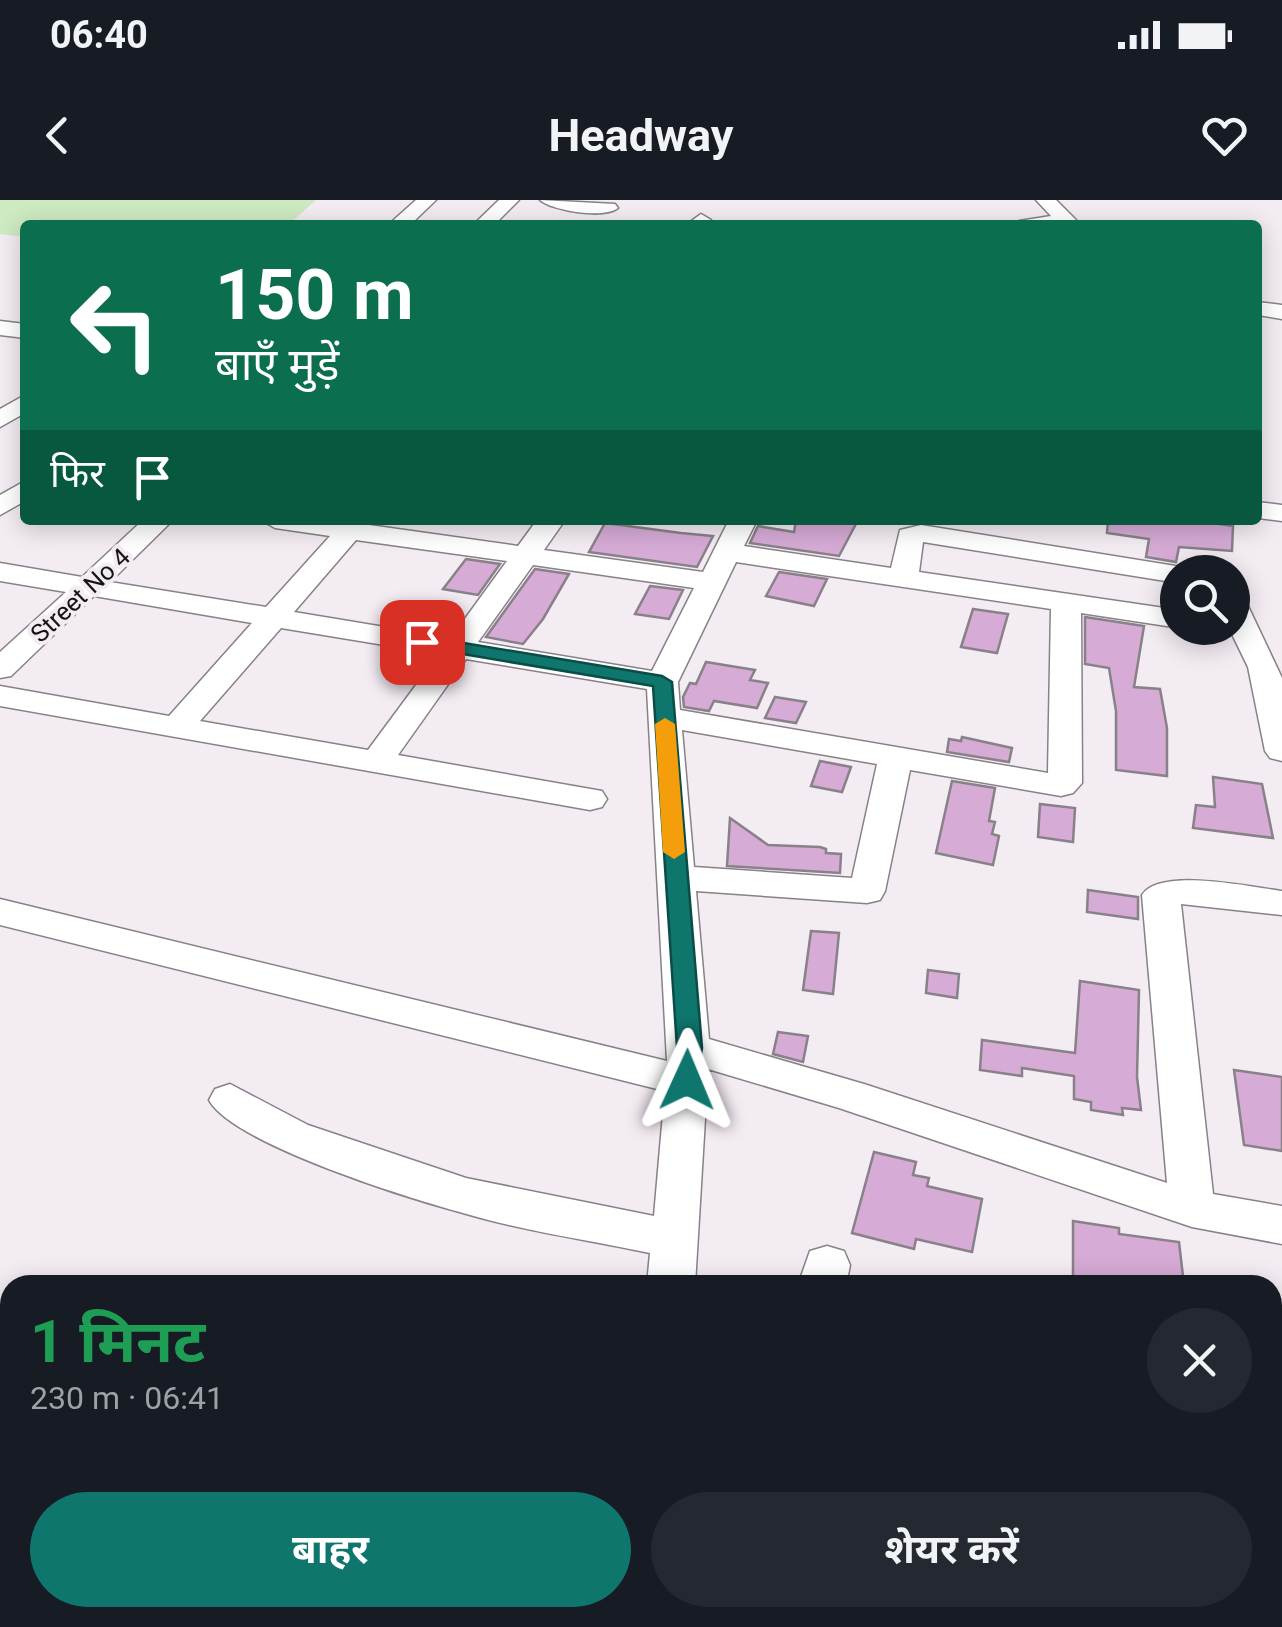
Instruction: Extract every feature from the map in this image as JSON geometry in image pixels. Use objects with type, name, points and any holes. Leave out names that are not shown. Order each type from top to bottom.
[{"type":"street","points":[[404,220],[427,200]]},
{"type":"street","points":[[489,220],[510,200]]},
{"type":"street","points":[[549,200],[608,208]]},
{"type":"street","points":[[1045,200],[1066,220]]},
{"type":"street","points":[[0,507],[20,491]]},
{"type":"street","name":"Street No 4","points":[[0,670],[154,525]]},
{"type":"street","points":[[178,726],[355,525],[528,554],[728,551],[1160,617]]},
{"type":"street","points":[[376,760],[548,525]]},
{"type":"street","points":[[904,580],[910,536],[921,533],[1160,571]]},
{"type":"street","points":[[671,1275],[688,1064],[663,699],[728,551]]},
{"type":"street","points":[[0,572],[458,648],[896,756],[1056,786],[1065,784],[1066,604]]},
{"type":"street","points":[[1250,636],[1273,667],[1282,751]]},
{"type":"street","points":[[0,696],[590,799]]},
{"type":"street","points":[[676,878],[867,891],[896,756]]},
{"type":"street","points":[[1192,1210],[1160,895],[1170,891],[1282,903]]},
{"type":"street","points":[[0,912],[688,1064],[849,1094],[1192,1210],[1282,1226]]},
{"type":"street","points":[[230,1100],[293,1136],[465,1196],[674,1239]]},
{"type":"green space","points":[[0,200],[316,200],[294,220],[20,220],[20,236],[0,234]]},
{"type":"building","points":[[604,525],[713,536],[697,567],[589,552]]},
{"type":"building","points":[[795,525],[855,525],[839,556],[750,543],[758,526],[794,532]]},
{"type":"building","points":[[1108,525],[1233,526],[1232,551],[1179,547],[1177,555],[1160,555],[1160,559],[1146,557],[1149,539],[1107,533]]},
{"type":"building","points":[[466,559],[500,564],[478,595],[443,589]]},
{"type":"building","points":[[535,569],[569,574],[543,619],[523,644],[486,637]]},
{"type":"building","points":[[779,572],[827,579],[814,606],[766,596]]},
{"type":"building","points":[[650,586],[683,590],[669,619],[635,614]]},
{"type":"building","points":[[973,609],[1008,614],[997,653],[961,647]]},
{"type":"building","points":[[1085,617],[1144,626],[1134,687],[1160,689],[1167,728],[1167,776],[1116,770],[1116,711],[1109,668],[1085,664]]},
{"type":"building","points":[[706,662],[755,670],[750,680],[768,683],[757,708],[714,701],[709,711],[684,707],[683,697],[690,683],[696,684]]},
{"type":"building","points":[[775,697],[806,702],[796,723],[765,718]]},
{"type":"building","points":[[962,737],[1012,748],[1009,762],[947,752],[949,739],[961,741]]},
{"type":"building","points":[[820,761],[851,767],[842,792],[811,786]]},
{"type":"building","points":[[1213,777],[1262,784],[1273,838],[1193,828],[1196,805],[1215,807]]},
{"type":"building","points":[[952,781],[995,788],[989,821],[995,822],[992,834],[999,836],[993,865],[936,853]]},
{"type":"building","points":[[1040,804],[1075,808],[1073,842],[1038,837]]},
{"type":"building","points":[[730,818],[768,845],[820,847],[826,853],[841,854],[840,873],[727,866]]},
{"type":"building","points":[[1088,890],[1138,897],[1138,919],[1087,912]]},
{"type":"building","points":[[811,931],[839,933],[833,994],[803,990]]},
{"type":"building","points":[[928,970],[959,974],[957,998],[926,993]]},
{"type":"building","points":[[1080,981],[1139,990],[1137,1077],[1141,1110],[1122,1108],[1123,1115],[1091,1110],[1091,1102],[1074,1099],[1074,1076],[1022,1068],[1022,1076],[980,1070],[982,1040],[1075,1053]]},
{"type":"building","points":[[778,1032],[808,1036],[803,1062],[773,1054]]},
{"type":"building","points":[[1234,1070],[1282,1077],[1282,1151],[1244,1145]]},
{"type":"building","points":[[874,1152],[916,1162],[913,1175],[929,1178],[927,1186],[982,1199],[972,1252],[916,1239],[914,1249],[852,1233]]},
{"type":"building","points":[[1073,1221],[1119,1228],[1119,1234],[1179,1242],[1183,1275],[1073,1275]]},
{"type":"slow traffic","points":[[665,724],[674,852]]},
{"type":"route","points":[[422,642],[662,682],[690,1048],[687,1080]]}]
